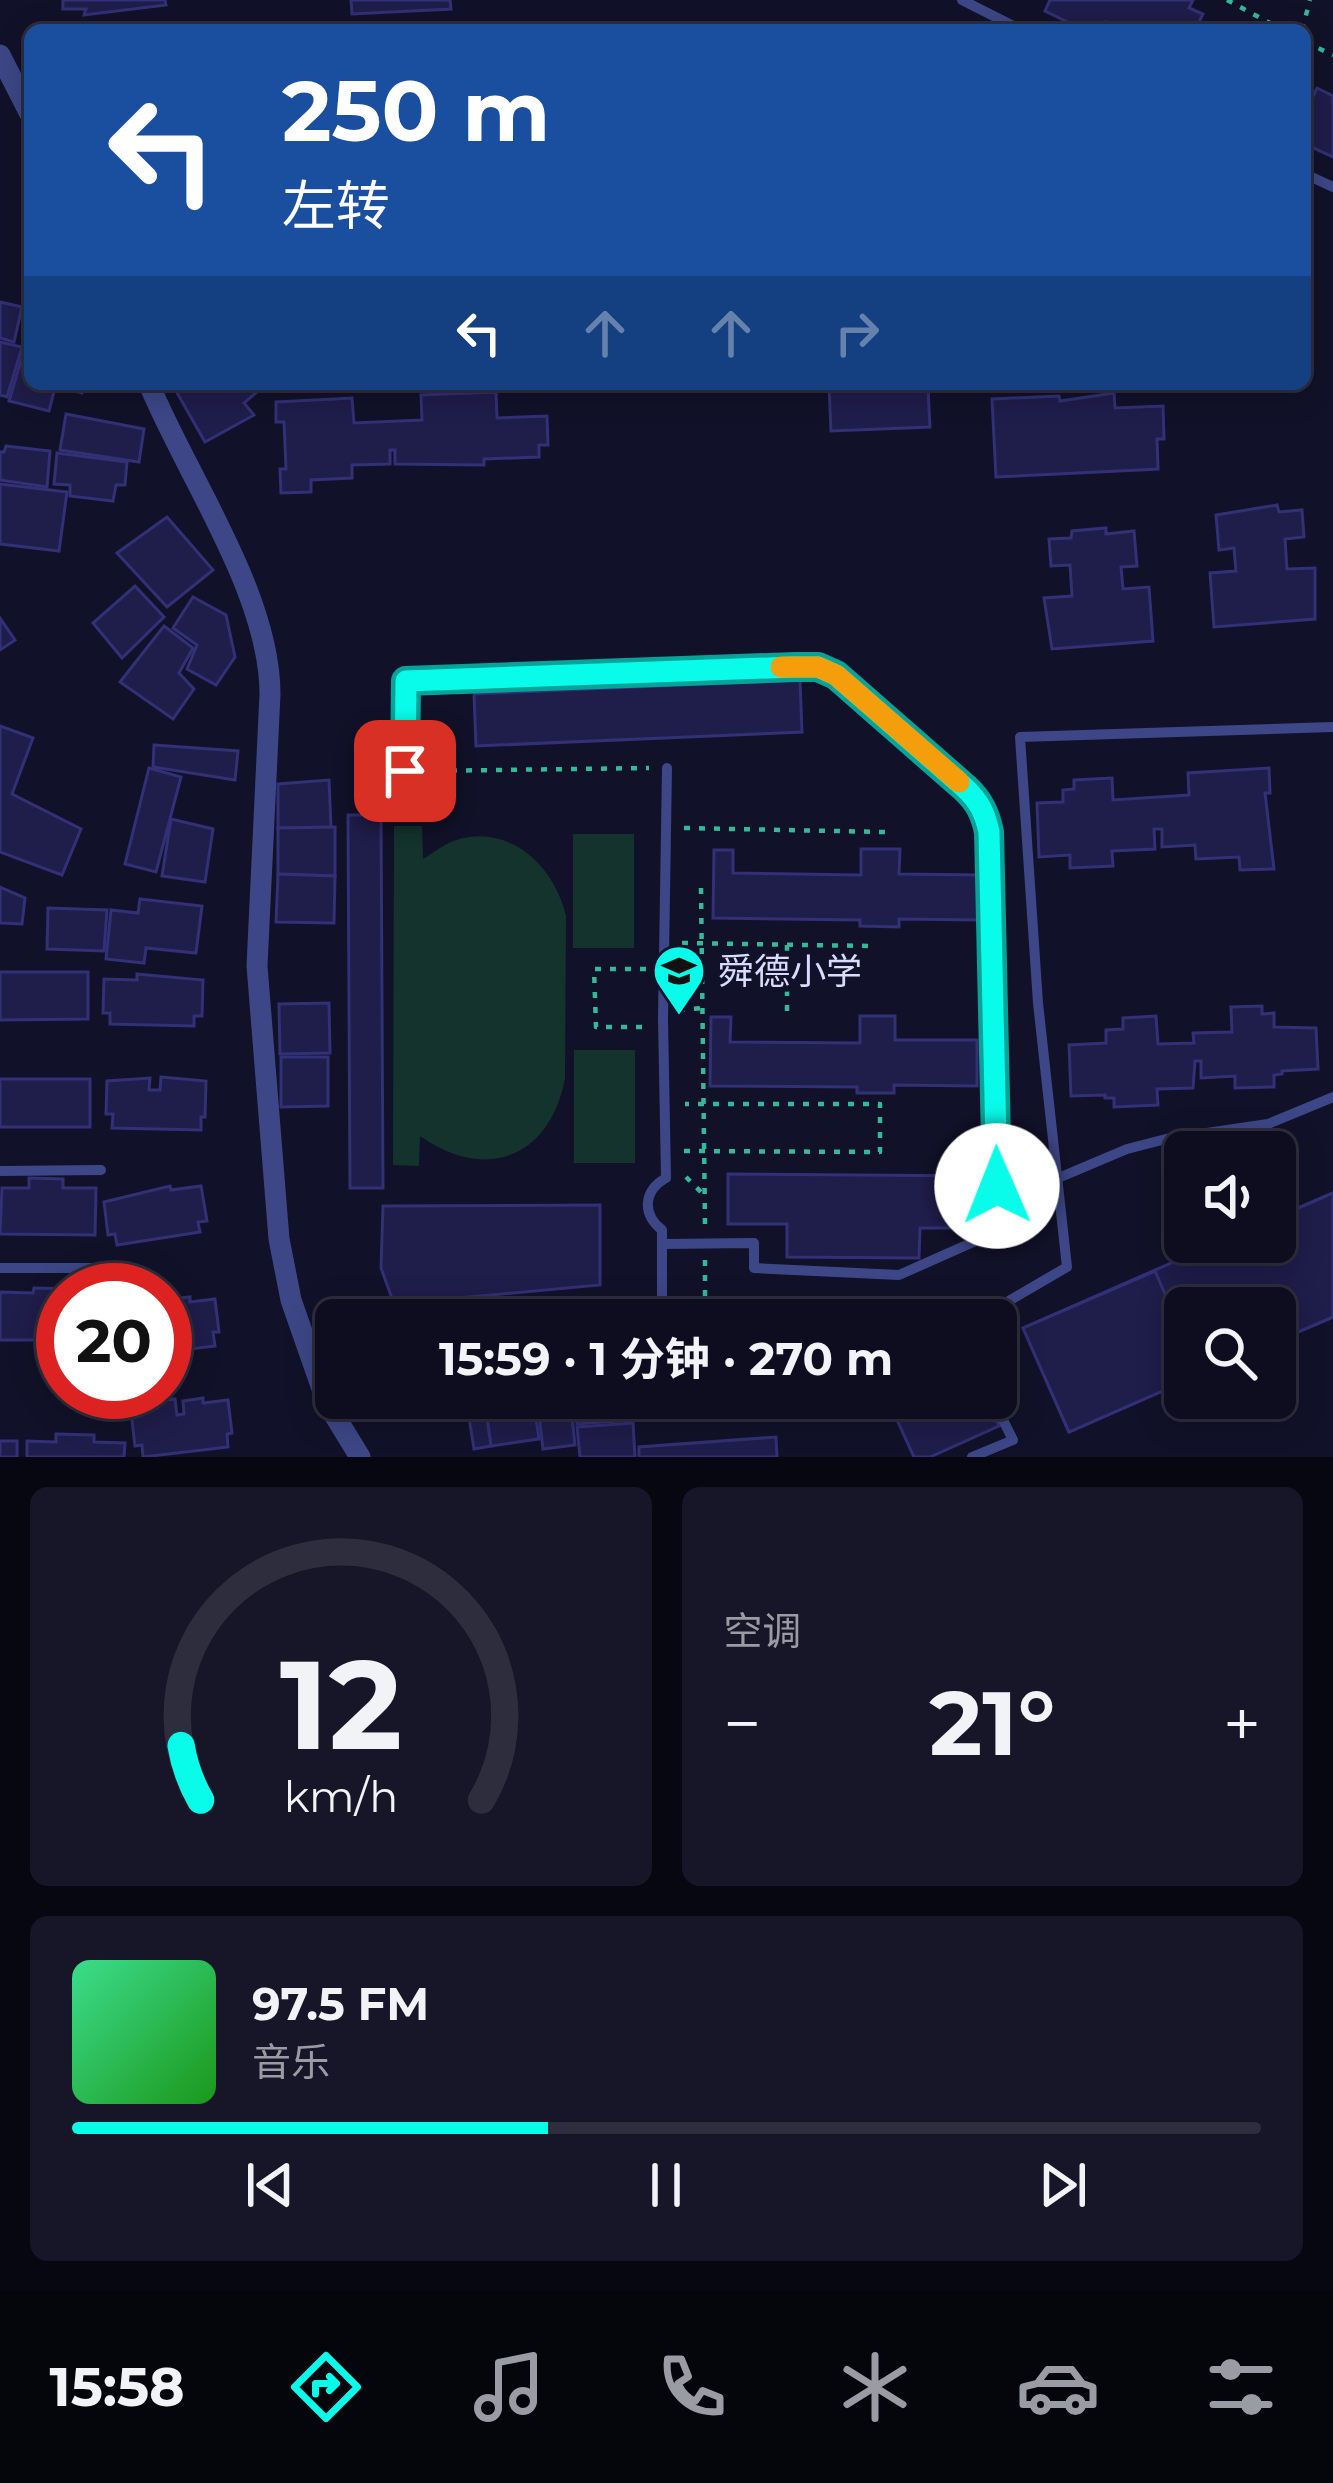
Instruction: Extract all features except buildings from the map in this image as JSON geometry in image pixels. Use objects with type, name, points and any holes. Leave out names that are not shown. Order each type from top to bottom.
[{"type":"street","points":[[0,55],[24,102]]},
{"type":"street","points":[[151,390],[249,590],[267,653],[270,694],[257,966],[278,1239],[291,1300],[327,1403],[361,1457]]},
{"type":"lane","points":[[962,0],[1009,24]]},
{"type":"lane","points":[[405,771],[406,681],[818,667],[836,675],[979,802],[989,832],[998,1231],[899,1275],[754,1268],[754,1243],[662,1244]]},
{"type":"lane","points":[[1012,1299],[1067,1267],[1038,1003],[1021,737],[1333,727]]},
{"type":"lane","points":[[662,1299],[662,1230],[652,1220],[647,1204],[652,1188],[666,1178],[667,768]]},
{"type":"lane","points":[[1056,1179],[1127,1149],[1268,1124],[1333,1097]]},
{"type":"lane","points":[[0,1171],[101,1170]]},
{"type":"lane","points":[[0,1268],[36,1268]]},
{"type":"lane","points":[[304,1340],[315,1340]]},
{"type":"lane","points":[[972,1457],[1013,1440],[1002,1419]]},
{"type":"path","points":[[1227,0],[1272,24]]},
{"type":"path","points":[[1255,15],[1256,0]]},
{"type":"path","points":[[405,771],[667,768]]},
{"type":"path","points":[[666,828],[885,832]]},
{"type":"path","points":[[701,888],[705,1299]]},
{"type":"path","points":[[664,943],[871,946]]},
{"type":"path","points":[[787,945],[787,1018]]},
{"type":"path","points":[[664,969],[594,970],[596,1027],[650,1027],[677,1010],[703,1008]]},
{"type":"path","points":[[665,1104],[880,1104],[880,1152],[666,1151]]},
{"type":"path","points":[[662,1230],[692,1229],[701,1220],[705,1200],[698,1185],[688,1178],[666,1178]]},
{"type":"green space","points":[[394,826],[422,826],[423,859],[452,842],[476,836],[512,844],[541,866],[560,898],[566,916],[565,1079],[545,1128],[511,1155],[468,1158],[420,1136],[419,1166],[393,1165]]},
{"type":"green space","points":[[573,834],[634,834],[634,948],[573,948]]},
{"type":"green space","points":[[574,1050],[635,1050],[635,1163],[574,1163]]},
{"type":"slow traffic","points":[[781,667],[818,667],[836,675],[959,782]]},
{"type":"place","name":"舜德小学","points":[[679,1017]]},
{"type":"route","points":[[405,771],[406,681],[795,667],[818,667],[836,675],[965,788],[986,815],[997,1186]]}]
